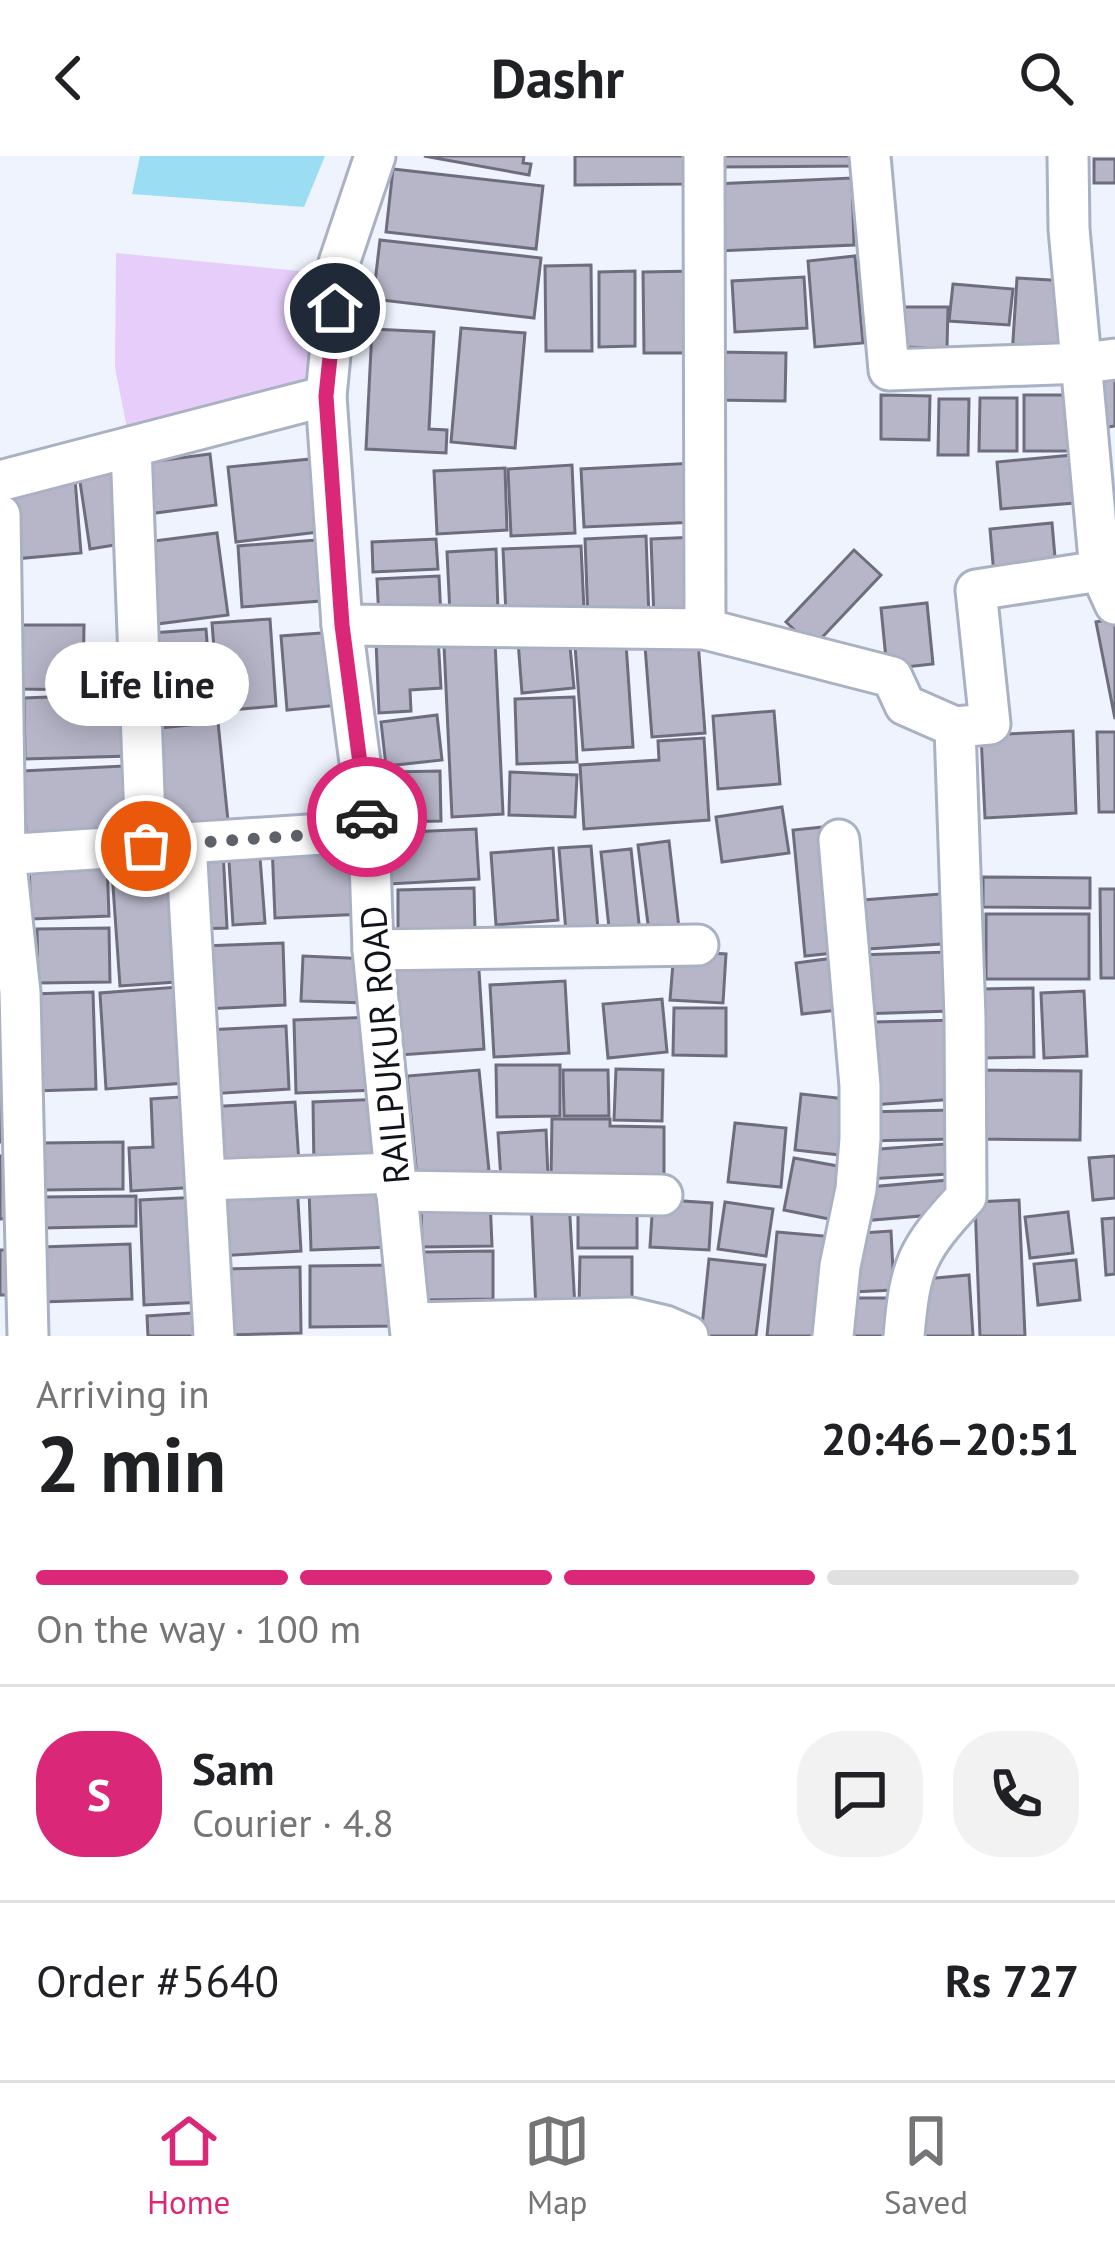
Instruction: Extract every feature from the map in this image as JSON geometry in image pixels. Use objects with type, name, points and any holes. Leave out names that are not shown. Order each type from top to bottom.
[{"type":"street","name":"RAILPUKUR ROAD","points":[[375,156],[339,263],[326,396],[342,625],[369,831],[373,950],[411,1330]]},
{"type":"street","points":[[704,156],[705,629]]},
{"type":"street","points":[[870,156],[889,370],[1099,361]]},
{"type":"street","points":[[342,625],[705,629],[892,677],[904,705],[955,727],[990,724],[976,590],[1107,557],[1099,361],[1070,229],[1067,156]]},
{"type":"street","points":[[0,481],[326,396]]},
{"type":"street","points":[[130,447],[146,846]]},
{"type":"street","points":[[0,515],[3,855],[28,1336]]},
{"type":"street","points":[[904,1336],[907,1293],[916,1260],[966,1197],[955,727]]},
{"type":"street","points":[[3,855],[369,831]]},
{"type":"street","points":[[833,1336],[860,1139],[860,1086],[839,840]]},
{"type":"street","points":[[186,843],[214,1336]]},
{"type":"street","points":[[373,950],[698,945]]},
{"type":"street","points":[[206,1180],[395,1182],[662,1196]]},
{"type":"street","points":[[411,1330],[631,1318],[688,1336]]},
{"type":"shaded area","points":[[116,253],[319,273],[305,378],[127,428],[115,368]]},
{"type":"water","points":[[140,156],[325,156],[304,207],[132,194]]},
{"type":"building","points":[[424,156],[524,156],[523,163],[531,164],[529,175]]},
{"type":"building","points":[[575,156],[685,156],[685,184],[575,185]]},
{"type":"building","points":[[712,156],[854,156],[854,166],[712,167]]},
{"type":"building","points":[[1094,159],[1115,159],[1115,183],[1094,183]]},
{"type":"building","points":[[393,169],[543,186],[536,249],[386,232]]},
{"type":"building","points":[[852,178],[854,245],[717,251],[714,184]]},
{"type":"building","points":[[380,240],[541,258],[534,318],[373,299]]},
{"type":"building","points":[[855,256],[863,343],[815,347],[808,261]]},
{"type":"building","points":[[591,265],[592,351],[546,351],[545,266]]},
{"type":"building","points":[[635,271],[635,346],[599,347],[599,272]]},
{"type":"building","points":[[695,271],[696,353],[644,353],[643,272]]},
{"type":"building","points":[[804,277],[807,328],[735,332],[732,281]]},
{"type":"building","points":[[1017,278],[1066,281],[1062,358],[1012,356]]},
{"type":"building","points":[[953,284],[1013,289],[1009,325],[949,321]]},
{"type":"building","points":[[894,307],[948,307],[947,348],[894,347]]},
{"type":"building","points":[[461,328],[525,333],[515,448],[451,442]]},
{"type":"building","points":[[372,329],[434,332],[429,429],[447,430],[446,453],[366,449]]},
{"type":"building","points":[[717,352],[786,353],[785,401],[717,400]]},
{"type":"building","points":[[1115,367],[1115,426],[1101,428],[1092,371]]},
{"type":"building","points":[[881,395],[930,396],[929,440],[881,439]]},
{"type":"building","points":[[1024,395],[1081,395],[1081,451],[1024,451]]},
{"type":"building","points":[[980,398],[1017,398],[1017,451],[979,451]]},
{"type":"building","points":[[939,399],[969,399],[968,455],[938,455]]},
{"type":"building","points":[[210,454],[216,505],[148,514],[142,463]]},
{"type":"building","points":[[1084,454],[1087,502],[1001,509],[997,462]]},
{"type":"building","points":[[311,459],[319,532],[236,542],[228,467]]},
{"type":"building","points":[[695,463],[697,522],[584,527],[581,469]]},
{"type":"building","points":[[572,465],[575,533],[511,536],[508,469]]},
{"type":"building","points":[[505,468],[507,530],[437,534],[434,471]]},
{"type":"building","points":[[116,469],[127,543],[90,549],[79,475]]},
{"type":"building","points":[[75,479],[81,553],[14,559],[8,485]]},
{"type":"building","points":[[1052,523],[1056,569],[994,575],[990,529]]},
{"type":"building","points":[[217,533],[228,615],[157,624],[146,542]]},
{"type":"building","points":[[646,536],[649,618],[588,621],[585,539]]},
{"type":"building","points":[[697,537],[700,617],[654,619],[651,539]]},
{"type":"building","points":[[329,539],[334,600],[242,607],[238,546]]},
{"type":"building","points":[[436,539],[438,569],[373,572],[372,542]]},
{"type":"building","points":[[581,546],[584,610],[506,614],[503,549]]},
{"type":"building","points":[[496,549],[498,612],[450,614],[447,552]]},
{"type":"building","points":[[854,550],[881,575],[813,647],[786,622]]},
{"type":"building","points":[[439,576],[441,617],[379,621],[377,579]]},
{"type":"building","points":[[927,603],[933,664],[887,669],[881,608]]},
{"type":"building","points":[[1115,618],[1115,719],[1096,622]]},
{"type":"building","points":[[270,619],[276,706],[219,711],[212,623]]},
{"type":"building","points":[[19,625],[84,625],[83,690],[19,689]]},
{"type":"building","points":[[206,629],[212,709],[158,713],[152,633]]},
{"type":"building","points":[[334,632],[340,705],[287,710],[281,636]]},
{"type":"building","points":[[569,636],[574,688],[522,693],[518,641]]},
{"type":"building","points":[[438,637],[441,688],[410,690],[411,711],[379,713],[376,641]]},
{"type":"building","points":[[698,641],[705,733],[652,737],[645,646]]},
{"type":"building","points":[[495,642],[503,814],[452,817],[444,645]]},
{"type":"building","points":[[626,643],[633,747],[583,750],[575,646]]},
{"type":"building","points":[[128,694],[130,756],[25,759],[24,698]]},
{"type":"building","points":[[574,697],[577,762],[517,764],[515,699]]},
{"type":"building","points":[[774,711],[780,784],[718,789],[713,716]]},
{"type":"building","points":[[437,715],[442,760],[386,766],[381,722]]},
{"type":"building","points":[[218,722],[228,821],[160,827],[150,729]]},
{"type":"building","points":[[1073,731],[1076,813],[985,818],[981,735]]},
{"type":"building","points":[[1097,732],[1115,732],[1115,812],[1099,812]]},
{"type":"building","points":[[704,738],[709,820],[584,829],[580,765],[659,760],[658,741]]},
{"type":"building","points":[[124,766],[127,828],[26,833],[23,771]]},
{"type":"building","points":[[440,771],[441,821],[392,822],[391,772]]},
{"type":"building","points":[[510,772],[577,775],[575,817],[509,815]]},
{"type":"building","points":[[782,807],[789,853],[722,862],[716,817]]},
{"type":"building","points":[[833,826],[844,952],[805,956],[793,830]]},
{"type":"building","points":[[476,829],[479,879],[389,884],[386,833]]},
{"type":"building","points":[[362,840],[365,914],[275,918],[272,844]]},
{"type":"building","points":[[669,841],[679,928],[649,932],[638,845]]},
{"type":"building","points":[[259,844],[265,923],[233,925],[228,846]]},
{"type":"building","points":[[591,846],[598,929],[566,932],[559,848]]},
{"type":"building","points":[[553,848],[558,920],[496,925],[491,853]]},
{"type":"building","points":[[631,849],[640,933],[610,937],[601,852]]},
{"type":"building","points":[[223,850],[227,928],[195,929],[192,851]]},
{"type":"building","points":[[181,853],[190,981],[120,986],[111,858]]},
{"type":"building","points":[[107,861],[109,916],[31,919],[29,864]]},
{"type":"building","points":[[983,877],[1090,878],[1090,908],[983,907]]},
{"type":"building","points":[[474,888],[475,931],[398,933],[398,890]]},
{"type":"building","points":[[1100,889],[1115,889],[1115,978],[1101,978]]},
{"type":"building","points":[[953,893],[956,943],[854,950],[850,901]]},
{"type":"building","points":[[986,914],[1089,914],[1089,979],[986,979]]},
{"type":"building","points":[[109,928],[110,982],[38,983],[37,929]]},
{"type":"building","points":[[283,943],[285,1005],[205,1009],[203,946]]},
{"type":"building","points":[[674,951],[726,954],[723,1003],[670,1000]]},
{"type":"building","points":[[948,952],[950,1011],[860,1014],[858,955]]},
{"type":"building","points":[[478,955],[484,1049],[400,1055],[393,961]]},
{"type":"building","points":[[303,956],[369,959],[367,1003],[301,1001]]},
{"type":"building","points":[[841,957],[848,1009],[802,1014],[796,963]]},
{"type":"building","points":[[565,981],[569,1053],[494,1057],[490,985]]},
{"type":"building","points":[[178,987],[185,1083],[106,1089],[100,993]]},
{"type":"building","points":[[1033,988],[1034,1057],[984,1058],[982,989]]},
{"type":"building","points":[[1084,991],[1087,1056],[1044,1058],[1041,993]]},
{"type":"building","points":[[93,992],[96,1089],[34,1091],[31,994]]},
{"type":"building","points":[[662,999],[667,1052],[608,1058],[603,1004]]},
{"type":"building","points":[[674,1008],[726,1008],[726,1056],[673,1055]]},
{"type":"building","points":[[375,1017],[377,1090],[296,1093],[294,1020]]},
{"type":"building","points":[[960,1020],[956,1099],[872,1105],[874,1022]]},
{"type":"building","points":[[286,1026],[289,1089],[209,1094],[206,1030]]},
{"type":"building","points":[[12,1052],[14,1142],[0,1142],[0,1053]]},
{"type":"building","points":[[496,1065],[560,1065],[560,1116],[497,1117]]},
{"type":"building","points":[[616,1069],[663,1070],[662,1121],[614,1120]]},
{"type":"building","points":[[479,1070],[489,1171],[417,1178],[407,1076]]},
{"type":"building","points":[[563,1070],[608,1070],[609,1116],[564,1116]]},
{"type":"building","points":[[977,1070],[1081,1071],[1080,1140],[976,1139]]},
{"type":"building","points":[[801,1094],[856,1100],[849,1156],[795,1150]]},
{"type":"building","points":[[195,1096],[200,1187],[131,1191],[129,1148],[153,1147],[151,1099]]},
{"type":"building","points":[[383,1099],[384,1168],[314,1170],[313,1102]]},
{"type":"building","points":[[295,1102],[299,1164],[210,1169],[207,1107]]},
{"type":"building","points":[[953,1110],[954,1139],[865,1141],[865,1112]]},
{"type":"building","points":[[552,1119],[610,1119],[610,1126],[664,1127],[664,1180],[551,1178]]},
{"type":"building","points":[[735,1123],[786,1128],[781,1187],[728,1182]]},
{"type":"building","points":[[546,1130],[548,1177],[501,1180],[498,1133]]},
{"type":"building","points":[[123,1142],[123,1189],[42,1190],[42,1143]]},
{"type":"building","points":[[945,1144],[947,1174],[869,1179],[867,1150]]},
{"type":"building","points":[[0,1156],[15,1156],[15,1218],[0,1219]]},
{"type":"building","points":[[1115,1156],[1115,1198],[1093,1200],[1089,1158]]},
{"type":"building","points":[[794,1158],[854,1169],[844,1222],[784,1210]]},
{"type":"building","points":[[949,1180],[944,1214],[861,1221],[869,1187]]},
{"type":"building","points":[[297,1184],[301,1251],[217,1256],[213,1189]]},
{"type":"building","points":[[390,1185],[392,1247],[311,1250],[309,1188]]},
{"type":"building","points":[[136,1196],[136,1226],[43,1228],[43,1197]]},
{"type":"building","points":[[200,1197],[205,1302],[144,1305],[140,1200]]},
{"type":"building","points":[[490,1198],[492,1246],[422,1247],[421,1199]]},
{"type":"building","points":[[569,1199],[575,1308],[536,1310],[531,1201]]},
{"type":"building","points":[[653,1199],[712,1203],[709,1250],[650,1247]]},
{"type":"building","points":[[578,1200],[637,1200],[637,1248],[578,1248]]},
{"type":"building","points":[[1019,1200],[1025,1336],[980,1336],[975,1202]]},
{"type":"building","points":[[725,1202],[773,1209],[766,1256],[718,1249]]},
{"type":"building","points":[[1068,1212],[1073,1253],[1030,1258],[1025,1217]]},
{"type":"building","points":[[1115,1218],[1115,1274],[1106,1275],[1102,1219]]},
{"type":"building","points":[[891,1231],[894,1290],[852,1292],[848,1234]]},
{"type":"building","points":[[777,1232],[836,1237],[827,1336],[767,1336]]},
{"type":"building","points":[[130,1244],[132,1299],[42,1302],[41,1247]]},
{"type":"building","points":[[0,1250],[17,1250],[17,1295],[0,1295]]},
{"type":"building","points":[[493,1251],[493,1299],[424,1300],[423,1252]]},
{"type":"building","points":[[580,1257],[632,1257],[632,1308],[579,1308]]},
{"type":"building","points":[[709,1259],[765,1265],[756,1336],[701,1336]]},
{"type":"building","points":[[1076,1260],[1080,1300],[1038,1305],[1034,1264]]},
{"type":"building","points":[[397,1265],[397,1326],[310,1327],[310,1266]]},
{"type":"building","points":[[300,1267],[301,1333],[226,1335],[224,1269]]},
{"type":"building","points":[[969,1275],[973,1336],[917,1336],[913,1280]]},
{"type":"building","points":[[839,1298],[897,1298],[898,1336],[839,1336]]},
{"type":"building","points":[[207,1312],[208,1336],[148,1336],[147,1316]]},
{"type":"way so far","points":[[146,846],[369,831],[367,817]]},
{"type":"place","name":"Life line","points":[[146,846]]},
{"type":"route","points":[[335,308],[326,396],[342,625],[367,817]]}]
